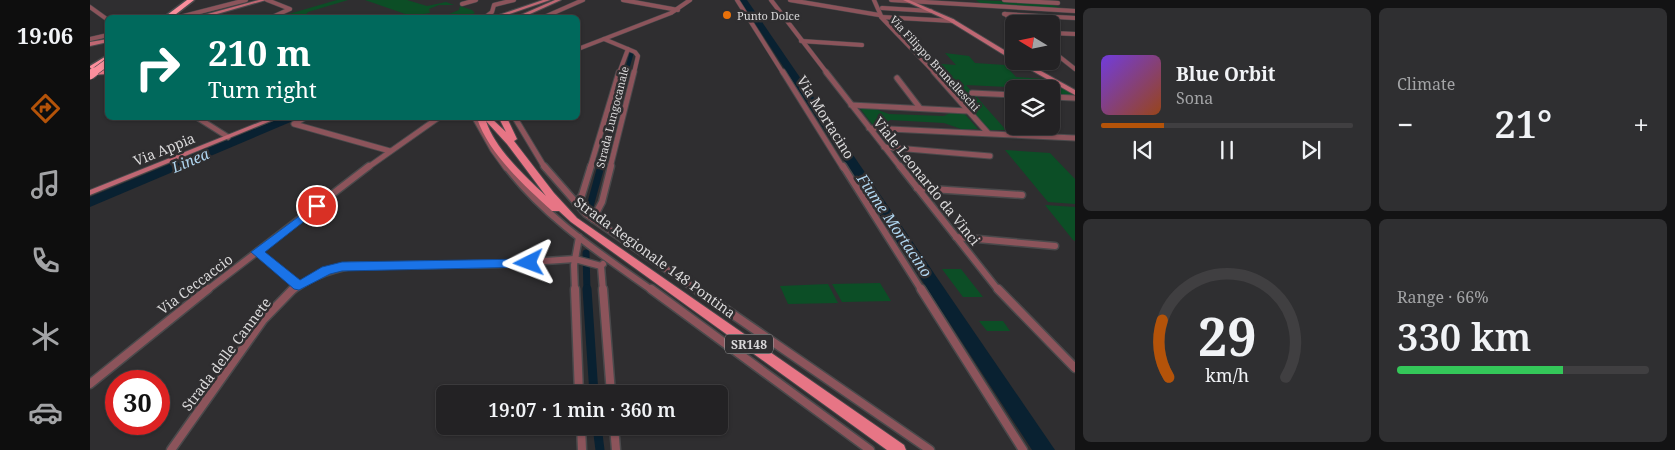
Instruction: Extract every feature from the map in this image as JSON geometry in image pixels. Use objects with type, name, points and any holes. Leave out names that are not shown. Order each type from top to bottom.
[{"type":"highway","points":[[170,15],[191,0]]},
{"type":"highway","points":[[176,15],[196,0]]},
{"type":"highway","points":[[90,72],[105,60]]},
{"type":"highway","points":[[90,72],[105,64]]},
{"type":"main road","points":[[90,72],[105,72]]},
{"type":"main road","name":"Via Appia","points":[[90,193],[270,120]]},
{"type":"main road","points":[[481,120],[483,128],[492,142],[538,193],[572,222],[599,238]]},
{"type":"main road","name":"Strada Regionale 148 Pontina","points":[[490,120],[562,209],[599,238],[899,450]]},
{"type":"main road","points":[[504,120],[525,162]]},
{"type":"street","points":[[182,15],[246,0]]},
{"type":"street","points":[[207,15],[265,0],[290,9],[277,15]]},
{"type":"street","points":[[462,4],[476,0]]},
{"type":"street","points":[[488,15],[493,11],[493,5],[514,0]]},
{"type":"street","points":[[501,15],[548,0]]},
{"type":"street","points":[[524,15],[560,0]]},
{"type":"street","points":[[549,15],[583,0]]},
{"type":"street","points":[[624,0],[678,10]]},
{"type":"street","points":[[580,48],[678,10],[690,0]]},
{"type":"street","name":"Via Mortacino","points":[[737,0],[1022,450]]},
{"type":"street","name":"Viale Leonardo da Vinci","points":[[771,0],[869,128],[1018,313],[1075,368]]},
{"type":"street","points":[[790,0],[880,16],[954,21]]},
{"type":"street","name":"Via Filippo Brunelleschi","points":[[874,0],[880,16],[988,134]]},
{"type":"street","points":[[891,0],[1070,11]]},
{"type":"street","points":[[974,0],[983,6]]},
{"type":"street","points":[[1004,0],[1058,3]]},
{"type":"street","points":[[1053,0],[1075,13]]},
{"type":"street","points":[[907,1],[954,21],[1005,53]]},
{"type":"street","points":[[1046,2],[1075,13]]},
{"type":"street","points":[[529,6],[536,7],[536,10]]},
{"type":"street","points":[[988,6],[1006,15]]},
{"type":"street","points":[[90,7],[105,18]]},
{"type":"street","points":[[1003,13],[1004,7]]},
{"type":"street","points":[[882,8],[931,11]]},
{"type":"street","points":[[1003,13],[1075,13]]},
{"type":"street","points":[[1060,33],[1075,34]]},
{"type":"street","points":[[90,39],[105,35]]},
{"type":"street","name":"Strada Lungocanale","points":[[593,219],[602,202],[638,57],[636,52],[604,39]]},
{"type":"street","points":[[90,44],[105,41]]},
{"type":"street","points":[[801,41],[862,46]]},
{"type":"street","points":[[576,204],[582,195],[624,55],[628,49]]},
{"type":"street","points":[[1060,57],[1075,69]]},
{"type":"street","points":[[1034,70],[1075,93]]},
{"type":"street","points":[[897,78],[920,108]]},
{"type":"street","points":[[972,93],[1005,95]]},
{"type":"street","points":[[1060,97],[1075,98]]},
{"type":"street","points":[[851,105],[968,111]]},
{"type":"street","points":[[201,120],[228,137]]},
{"type":"street","points":[[301,120],[294,124],[390,151]]},
{"type":"street","name":"Via Ceccaccio","points":[[90,384],[140,341],[390,151],[435,120]]},
{"type":"street","points":[[476,120],[490,146],[507,171],[540,204],[579,237],[870,450]]},
{"type":"street","points":[[516,120],[538,159],[576,204],[593,219],[930,450]]},
{"type":"street","points":[[869,128],[1075,138]]},
{"type":"street","points":[[884,147],[990,156]]},
{"type":"street","points":[[917,188],[1022,195]]},
{"type":"street","points":[[579,237],[574,260],[579,385]]},
{"type":"street","points":[[956,237],[1055,246]]},
{"type":"street","points":[[258,252],[299,286]]},
{"type":"street","points":[[609,259],[601,266],[610,385]]},
{"type":"street","name":"Strada delle Cannete","points":[[171,450],[266,317],[299,286],[326,270],[342,266],[510,264],[574,260],[601,266]]},
{"type":"street","points":[[581,435],[582,450]]},
{"type":"street","points":[[615,435],[616,450]]},
{"type":"green space","points":[[337,0],[348,0],[308,12],[306,15],[285,15]]},
{"type":"green space","points":[[365,0],[407,0],[427,6],[446,2],[454,5],[439,5],[429,9],[430,13],[408,15]]},
{"type":"green space","points":[[976,0],[1045,3],[1062,8],[981,4]]},
{"type":"green space","points":[[460,6],[475,13],[471,15],[428,15],[449,14],[459,10]]},
{"type":"green space","points":[[945,53],[969,56],[975,63],[1005,65],[1005,70],[1010,70],[1016,77],[1048,80],[1005,80],[1005,87],[966,85],[1005,129],[989,130],[929,63],[956,65]]},
{"type":"green space","points":[[1060,87],[1075,95],[1075,98],[1061,97]]},
{"type":"green space","points":[[859,107],[870,107],[889,114],[944,116],[952,112],[963,112],[978,129],[961,129],[944,123],[890,120],[883,125],[872,124]]},
{"type":"green space","points":[[1005,150],[1050,153],[1075,179],[1075,204],[1048,202]]},
{"type":"green space","points":[[1045,205],[1075,207],[1075,241],[1073,240]]},
{"type":"green space","points":[[942,269],[961,269],[983,297],[963,297]]},
{"type":"green space","points":[[880,283],[891,301],[842,302],[832,284]]},
{"type":"green space","points":[[828,284],[838,303],[788,304],[780,286]]},
{"type":"green space","points":[[979,321],[1003,321],[1010,331],[987,331]]},
{"type":"water","name":"Fiume Mortacino","points":[[740,0],[747,0],[1055,450],[1032,450]]},
{"type":"water","name":"Linea","points":[[276,120],[295,120],[90,207],[90,197]]},
{"type":"waterway","points":[[626,73],[632,52]]},
{"type":"waterway","points":[[601,168],[627,72]]},
{"type":"waterway","points":[[589,210],[601,166]]},
{"type":"waterway","points":[[586,253],[587,291]]},
{"type":"waterway","points":[[587,289],[593,385]]},
{"type":"waterway","points":[[598,435],[600,450]]},
{"type":"place","name":"Punto Dolce","points":[[727,15]]},
{"type":"route","points":[[317,206],[258,252],[299,286],[326,270],[342,266],[529,263]]}]
